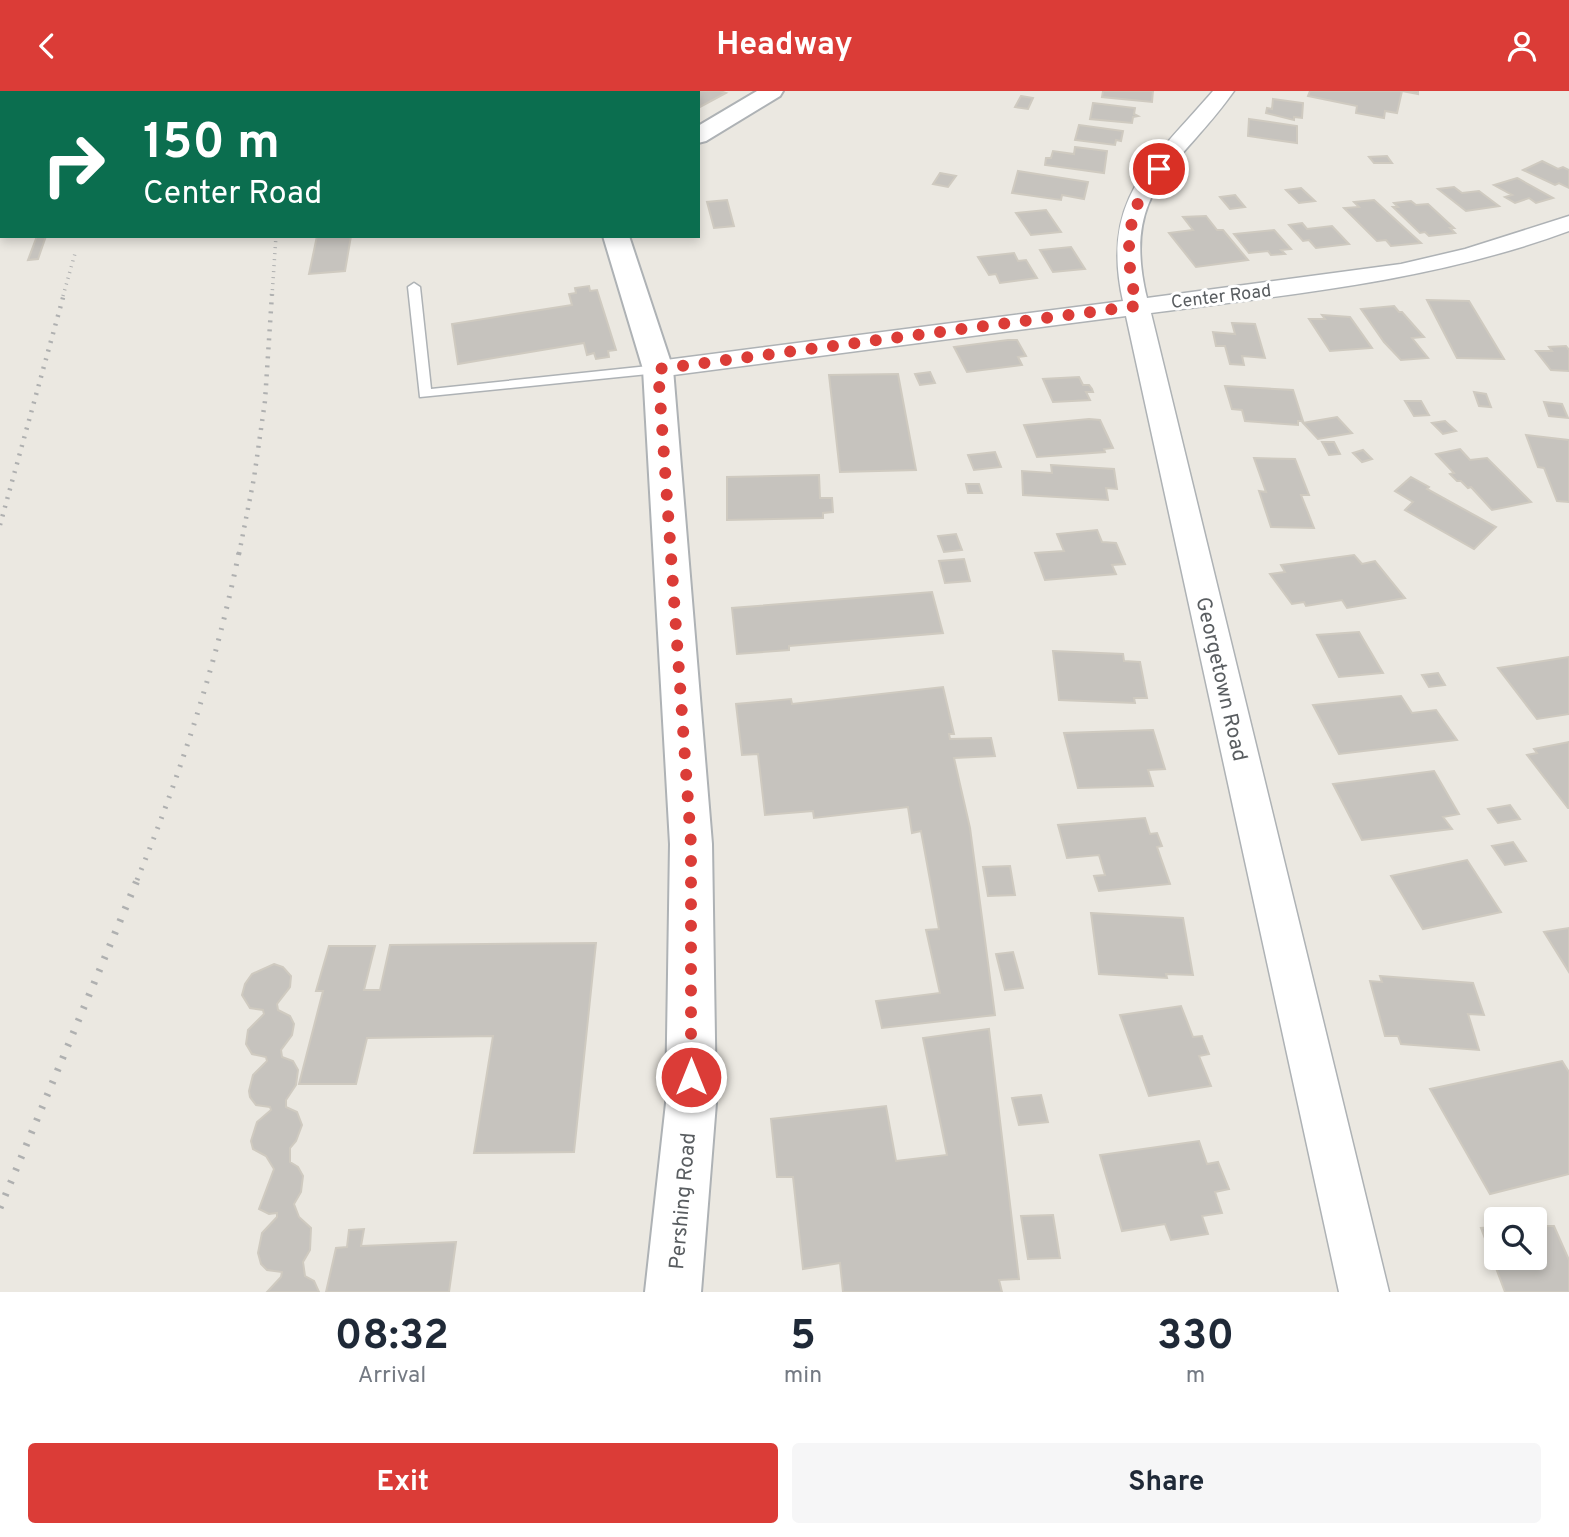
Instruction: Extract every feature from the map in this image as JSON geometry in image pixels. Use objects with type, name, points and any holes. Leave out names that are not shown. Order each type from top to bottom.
[{"type":"street","points":[[700,135],[772,91]]},
{"type":"street","name":"Georgetown Road","points":[[1224,91],[1145,186],[1133,211],[1129,241],[1131,283],[1364,1292]]},
{"type":"street","name":"Center Road","points":[[658,369],[1432,266],[1495,251],[1569,223]]},
{"type":"street","name":"Pershing Road","points":[[617,238],[658,369],[691,844],[691,1103],[673,1292]]},
{"type":"lane","points":[[414,287],[425,394],[658,369]]},
{"type":"building","points":[[700,91],[726,93],[700,107]]},
{"type":"building","points":[[1103,91],[1153,91],[1152,102],[1102,97]]},
{"type":"building","points":[[1310,91],[1402,91],[1397,113],[1385,111],[1384,118],[1356,113],[1357,106],[1308,96]]},
{"type":"building","points":[[1021,96],[1033,98],[1028,109],[1015,107]]},
{"type":"building","points":[[1273,99],[1303,103],[1302,118],[1294,117],[1294,120],[1266,113],[1267,108],[1272,109]]},
{"type":"building","points":[[1093,103],[1135,108],[1134,114],[1138,116],[1133,117],[1132,123],[1090,119]]},
{"type":"building","points":[[1249,119],[1297,126],[1297,143],[1248,136]]},
{"type":"building","points":[[1079,125],[1123,131],[1121,141],[1116,140],[1115,145],[1075,140]]},
{"type":"building","points":[[1075,147],[1107,151],[1104,173],[1045,165],[1046,158],[1051,158],[1053,151],[1074,154]]},
{"type":"building","points":[[1387,156],[1392,163],[1374,163],[1369,157]]},
{"type":"building","points":[[1542,161],[1558,169],[1563,167],[1569,170],[1569,188],[1559,183],[1555,185],[1523,170]]},
{"type":"building","points":[[1018,171],[1088,182],[1084,199],[1062,195],[1061,200],[1012,193]]},
{"type":"building","points":[[940,173],[956,176],[948,187],[933,184]]},
{"type":"building","points":[[1517,178],[1553,198],[1536,203],[1529,198],[1515,203],[1505,197],[1512,195],[1494,185]]},
{"type":"building","points":[[1454,187],[1462,193],[1479,191],[1499,206],[1466,211],[1438,189]]},
{"type":"building","points":[[1301,188],[1315,201],[1299,203],[1286,190]]},
{"type":"building","points":[[1235,195],[1245,207],[1230,209],[1220,197]]},
{"type":"building","points":[[727,200],[734,226],[714,228],[707,202]]},
{"type":"building","points":[[1374,200],[1421,243],[1391,246],[1386,240],[1377,241],[1344,208],[1359,207],[1354,202]]},
{"type":"building","points":[[1411,201],[1416,205],[1428,204],[1454,228],[1450,228],[1455,233],[1429,236],[1425,232],[1420,233],[1393,207],[1398,207],[1394,203]]},
{"type":"building","points":[[1046,210],[1061,232],[1031,235],[1016,213]]},
{"type":"building","points":[[1206,216],[1217,230],[1223,230],[1248,260],[1196,267],[1169,233],[1193,230],[1183,217]]},
{"type":"building","points":[[1302,223],[1307,229],[1332,226],[1349,244],[1316,248],[1309,240],[1303,241],[1289,225]]},
{"type":"building","points":[[1274,230],[1291,249],[1281,250],[1285,254],[1271,255],[1268,251],[1249,253],[1234,234]]},
{"type":"building","points":[[36,238],[45,238],[38,259],[28,260]]},
{"type":"building","points":[[317,238],[351,238],[345,271],[309,274]]},
{"type":"building","points":[[1071,247],[1085,269],[1053,272],[1040,250]]},
{"type":"building","points":[[1014,253],[1018,261],[1026,260],[1037,278],[1000,283],[996,274],[989,275],[978,257]]},
{"type":"building","points":[[589,286],[590,291],[597,290],[616,350],[608,351],[609,357],[596,359],[594,353],[587,355],[584,343],[458,364],[452,324],[572,305],[569,294],[576,293],[575,288]]},
{"type":"building","points":[[1427,300],[1469,301],[1504,359],[1457,358]]},
{"type":"building","points":[[1394,306],[1424,337],[1412,338],[1428,358],[1401,360],[1384,342],[1361,309]]},
{"type":"building","points":[[1322,315],[1350,317],[1372,348],[1330,351],[1309,319],[1325,319]]},
{"type":"building","points":[[1232,323],[1255,324],[1265,358],[1242,356],[1244,365],[1230,364],[1225,346],[1216,346],[1213,332],[1235,334]]},
{"type":"building","points":[[1017,340],[1026,356],[1018,357],[1022,365],[967,372],[954,347]]},
{"type":"building","points":[[1566,346],[1569,350],[1569,371],[1551,370],[1536,351],[1552,351],[1549,347]]},
{"type":"building","points":[[930,372],[935,383],[920,385],[915,374]]},
{"type":"building","points":[[898,374],[916,470],[840,472],[829,375]]},
{"type":"building","points":[[1079,377],[1083,385],[1089,385],[1092,389],[1093,392],[1086,392],[1090,400],[1053,402],[1043,379]]},
{"type":"building","points":[[1225,386],[1293,390],[1303,421],[1298,421],[1298,425],[1245,421],[1242,410],[1232,409]]},
{"type":"building","points":[[1474,392],[1486,394],[1491,407],[1479,406]]},
{"type":"building","points":[[1405,401],[1421,401],[1429,415],[1414,416]]},
{"type":"building","points":[[1544,402],[1562,404],[1568,418],[1549,416]]},
{"type":"building","points":[[1337,417],[1352,433],[1318,439],[1303,423]]},
{"type":"building","points":[[1100,420],[1113,448],[1104,449],[1105,452],[1037,457],[1024,425]]},
{"type":"building","points":[[1445,421],[1456,431],[1443,434],[1432,423]]},
{"type":"building","points":[[1526,435],[1569,440],[1569,502],[1557,501],[1544,468],[1538,467]]},
{"type":"building","points":[[1322,442],[1334,442],[1340,454],[1329,455]]},
{"type":"building","points":[[1460,449],[1470,460],[1487,458],[1531,502],[1492,510],[1471,487],[1468,488],[1450,474],[1454,473],[1436,454]]},
{"type":"building","points":[[1363,450],[1372,459],[1362,462],[1353,453]]},
{"type":"building","points":[[995,452],[1001,467],[974,470],[968,455]]},
{"type":"building","points":[[1254,458],[1295,459],[1309,495],[1301,495],[1314,528],[1271,527],[1259,491],[1266,492]]},
{"type":"building","points":[[1051,465],[1114,469],[1117,489],[1106,488],[1108,500],[1023,495],[1022,471],[1052,473]]},
{"type":"building","points":[[819,475],[820,498],[832,498],[833,512],[823,513],[823,518],[727,520],[727,477]]},
{"type":"building","points":[[1411,477],[1429,487],[1427,489],[1496,527],[1474,549],[1405,510],[1413,502],[1395,491]]},
{"type":"building","points":[[966,484],[979,484],[982,493],[968,493]]},
{"type":"building","points":[[1097,530],[1102,542],[1116,543],[1125,564],[1112,565],[1116,574],[1045,580],[1035,553],[1064,551],[1057,534]]},
{"type":"building","points":[[956,534],[962,550],[944,552],[938,536]]},
{"type":"building","points":[[1354,555],[1362,564],[1375,561],[1405,598],[1347,608],[1342,600],[1306,606],[1304,602],[1292,604],[1270,574],[1285,572],[1281,565]]},
{"type":"building","points":[[964,559],[970,581],[945,583],[939,561]]},
{"type":"building","points":[[932,592],[943,633],[789,646],[789,650],[737,654],[732,608]]},
{"type":"building","points":[[1359,632],[1383,673],[1339,677],[1317,635]]},
{"type":"building","points":[[1053,651],[1123,654],[1124,661],[1140,662],[1147,698],[1134,698],[1135,703],[1059,700]]},
{"type":"building","points":[[1569,657],[1569,714],[1537,719],[1498,668]]},
{"type":"building","points":[[1438,673],[1445,685],[1429,687],[1422,675]]},
{"type":"building","points":[[943,687],[954,734],[949,734],[950,739],[991,738],[995,756],[954,758],[970,828],[995,1015],[882,1028],[876,1001],[940,993],[926,930],[939,929],[921,831],[912,833],[908,807],[814,818],[813,811],[765,815],[758,754],[742,755],[736,704],[791,699],[792,704]]},
{"type":"building","points":[[1401,696],[1412,713],[1436,710],[1457,740],[1339,754],[1313,705]]},
{"type":"building","points":[[1153,730],[1165,769],[1148,770],[1153,786],[1078,788],[1064,733]]},
{"type":"building","points":[[1569,742],[1568,808],[1527,755],[1537,753],[1534,749]]},
{"type":"building","points":[[1434,771],[1459,814],[1443,817],[1452,829],[1362,840],[1333,784]]},
{"type":"building","points":[[1510,805],[1520,819],[1498,823],[1488,809]]},
{"type":"building","points":[[1145,818],[1150,834],[1157,833],[1162,846],[1157,847],[1170,884],[1099,891],[1094,876],[1105,875],[1099,855],[1067,858],[1058,825]]},
{"type":"building","points":[[1513,842],[1526,861],[1505,865],[1492,846]]},
{"type":"building","points":[[1467,860],[1501,912],[1423,929],[1391,876]]},
{"type":"building","points":[[1010,866],[1015,895],[988,896],[983,867]]},
{"type":"building","points":[[1091,913],[1183,918],[1193,975],[1166,974],[1167,978],[1099,974]]},
{"type":"building","points":[[1569,928],[1569,972],[1544,932]]},
{"type":"building","points":[[596,943],[574,1152],[474,1153],[493,1036],[367,1038],[356,1084],[299,1084],[323,991],[316,991],[329,946],[375,946],[364,990],[380,990],[390,945]]},
{"type":"building","points":[[1013,952],[1023,988],[1005,990],[996,954]]},
{"type":"building","points":[[274,964],[283,967],[291,976],[290,987],[277,1004],[278,1010],[290,1016],[294,1024],[292,1035],[281,1050],[282,1057],[293,1061],[298,1070],[296,1085],[286,1100],[286,1107],[297,1112],[302,1125],[290,1148],[290,1162],[298,1167],[303,1176],[301,1192],[294,1204],[299,1217],[311,1228],[310,1250],[303,1262],[305,1276],[314,1281],[319,1292],[267,1292],[281,1277],[282,1272],[267,1270],[261,1264],[258,1253],[262,1233],[277,1217],[277,1213],[269,1214],[259,1209],[274,1169],[266,1156],[253,1149],[251,1141],[257,1122],[271,1110],[270,1107],[256,1105],[250,1097],[253,1075],[267,1061],[266,1057],[252,1054],[246,1044],[248,1030],[264,1014],[263,1010],[250,1008],[242,995],[252,974]]},
{"type":"building","points":[[1380,976],[1473,983],[1484,1015],[1468,1014],[1479,1050],[1401,1044],[1398,1036],[1385,1036],[1370,981],[1382,982]]},
{"type":"building","points":[[1181,1006],[1193,1037],[1202,1036],[1209,1054],[1199,1056],[1211,1086],[1149,1096],[1120,1015]]},
{"type":"building","points":[[989,1029],[1019,1279],[999,1280],[1002,1292],[843,1292],[840,1263],[803,1269],[793,1177],[777,1177],[771,1119],[886,1106],[896,1161],[947,1155],[923,1038]]},
{"type":"building","points":[[1562,1061],[1569,1072],[1569,1174],[1490,1194],[1430,1089]]},
{"type":"building","points":[[1041,1095],[1048,1122],[1019,1125],[1012,1098]]},
{"type":"building","points":[[1199,1141],[1207,1164],[1218,1162],[1229,1189],[1215,1192],[1222,1213],[1202,1216],[1208,1234],[1171,1240],[1165,1224],[1122,1231],[1100,1155]]},
{"type":"building","points":[[1053,1215],[1060,1258],[1028,1259],[1021,1216]]},
{"type":"building","points":[[1547,1226],[1554,1226],[1569,1260],[1569,1292],[1505,1292],[1497,1270],[1547,1270]]},
{"type":"building","points":[[364,1229],[361,1246],[456,1242],[449,1292],[326,1292],[336,1248],[347,1247],[349,1230]]},
{"type":"railway","points":[[272,296],[276,238]]},
{"type":"railway","points":[[63,296],[76,250]]},
{"type":"railway","points":[[0,525],[64,294]]},
{"type":"railway","points":[[239,554],[265,401],[272,294]]},
{"type":"railway","points":[[137,880],[196,718],[220,635],[239,552]]},
{"type":"railway","points":[[0,1208],[138,878]]},
{"type":"route","points":[[691,1077],[691,844],[658,369],[1137,306],[1131,283],[1129,241],[1133,211],[1145,186],[1159,169]]}]
